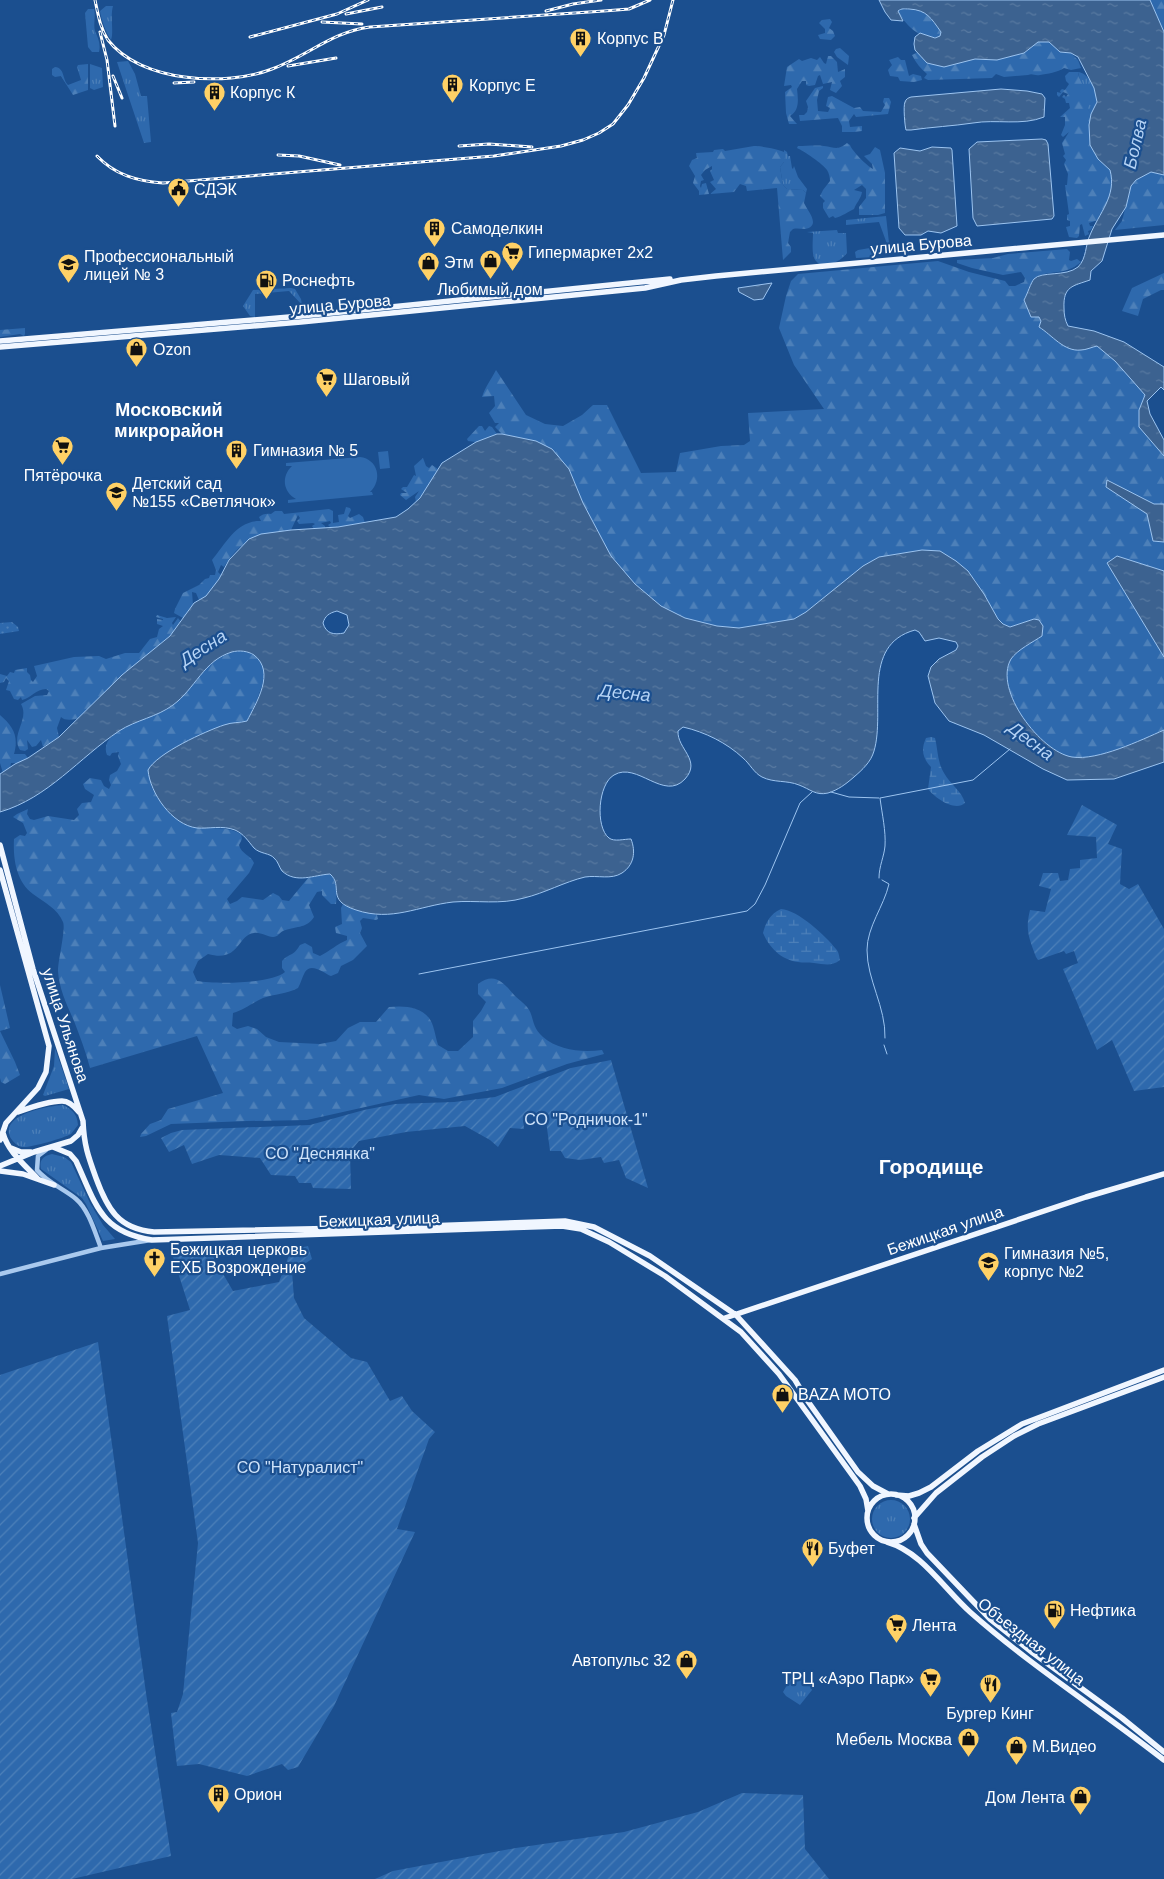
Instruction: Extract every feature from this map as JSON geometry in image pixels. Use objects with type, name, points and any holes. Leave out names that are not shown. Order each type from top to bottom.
[{"type":"main road","name":"улица Бурова","points":[[0,341],[308,315],[656,280],[681,280],[1164,235]]},
{"type":"main road","name":"улица Бурова","points":[[0,347],[302,322],[645,288],[681,280]]},
{"type":"main road","name":"улица Ульянова","points":[[0,845],[16,919],[49,1046],[46,1072],[38,1088],[16,1113]]},
{"type":"main road","name":"улица Ульянова","points":[[0,870],[82,1118],[84,1145],[105,1202],[111,1211]]},
{"type":"main road","points":[[0,1140],[6,1123],[16,1113],[26,1109],[62,1101],[76,1108],[82,1118],[82,1129],[71,1141],[34,1152],[0,1166]]},
{"type":"main road","points":[[3,1131],[9,1147],[38,1179]]},
{"type":"main road","points":[[9,1147],[21,1152],[34,1152]]},
{"type":"main road","points":[[51,1148],[70,1154],[76,1161],[96,1205],[102,1215],[112,1225],[134,1238],[152,1240]]},
{"type":"main road","points":[[0,1171],[23,1174],[54,1185]]},
{"type":"main road","name":"Бежицкая улица","points":[[152,1240],[570,1227],[581,1229],[609,1242],[654,1269],[725,1318],[1086,1197],[1164,1174]]},
{"type":"main road","name":"Бежицкая улица","points":[[111,1211],[128,1225],[154,1232],[370,1228],[574,1221],[594,1227],[650,1256],[736,1315]]},
{"type":"main road","points":[[736,1315],[795,1380],[858,1472],[874,1486],[888,1494],[909,1496],[919,1493],[930,1487],[983,1447],[1022,1424],[1164,1370]]},
{"type":"main road","points":[[725,1318],[741,1332],[779,1374],[860,1486],[866,1499],[869,1528],[873,1534],[887,1542],[900,1540],[911,1531],[914,1521],[936,1493],[982,1456],[1014,1436],[1038,1424],[1164,1377]]},
{"type":"main road","points":[[868,1511],[875,1500],[888,1494]]},
{"type":"main road","points":[[896,1495],[904,1498],[909,1503],[913,1510],[914,1521]]},
{"type":"main road","name":"Объездная улица","points":[[914,1521],[921,1544],[927,1553],[990,1619],[1122,1718],[1164,1752]]},
{"type":"main road","name":"Объездная улица","points":[[887,1542],[903,1548],[919,1560],[971,1613],[1164,1760]]},
{"type":"street","points":[[51,1148],[38,1156],[36,1166],[40,1173],[54,1185],[83,1206],[101,1248]]},
{"type":"street","name":"Бежицкая улица","points":[[0,1274],[101,1248],[152,1240]]},
{"type":"green space","points":[[1150,0],[1164,0],[1164,32]]},
{"type":"green space","points":[[106,6],[113,6],[111,40],[101,18],[100,11]]},
{"type":"green space","points":[[88,9],[94,9],[94,28],[99,44],[99,52],[92,52],[88,47],[85,13]]},
{"type":"green space","points":[[901,9],[925,11],[941,32],[940,36],[927,37],[915,31],[901,17],[898,11]]},
{"type":"green space","points":[[830,19],[832,22],[829,28],[835,36],[831,40],[820,39],[818,35],[825,33],[825,29],[819,23],[822,20]]},
{"type":"green space","points":[[1038,42],[1049,42],[1060,52],[1071,53],[1078,60],[1081,68],[1071,70],[1064,68],[1052,73],[1038,75],[1004,77],[996,74],[992,78],[928,80],[924,78],[927,74],[912,55],[918,52],[927,63],[975,59],[997,60],[1024,53]]},
{"type":"green space","points":[[840,48],[849,56],[848,65],[837,57],[834,52]]},
{"type":"green space","points":[[828,56],[831,56],[837,62],[838,72],[845,69],[845,77],[840,81],[842,86],[836,93],[830,90],[832,82],[823,84],[820,75],[815,85],[809,86],[806,85],[806,81],[802,81],[797,89],[797,107],[790,116],[797,124],[789,124],[786,113],[785,92],[792,87],[791,85],[784,86],[787,67],[799,59],[802,61],[811,58],[817,60],[820,57],[826,64]]},
{"type":"green space","points":[[898,57],[901,60],[905,60],[909,76],[913,74],[921,76],[922,80],[914,82],[900,81],[898,77],[890,76],[888,70],[892,65],[889,60]]},
{"type":"green space","points":[[128,61],[135,74],[141,96],[147,96],[151,142],[144,143],[117,62]]},
{"type":"green space","points":[[88,64],[88,90],[73,95],[61,76],[55,77],[52,75],[52,69],[55,67],[60,69],[68,85],[81,80],[78,65]]},
{"type":"green space","points":[[90,64],[102,68],[103,87],[94,90],[90,88]]},
{"type":"green space","points":[[1069,72],[1078,72],[1087,96],[1087,108],[1091,114],[1091,143],[1095,154],[1110,170],[1112,178],[1109,197],[1098,220],[1089,223],[1090,226],[1093,226],[1088,231],[1089,234],[1085,236],[1082,224],[1080,225],[1077,238],[1069,237],[1066,227],[1070,226],[1070,221],[1067,220],[1067,215],[1069,214],[1065,185],[1067,185],[1068,174],[1064,164],[1066,160],[1063,156],[1065,154],[1062,143],[1069,132],[1063,137],[1061,135],[1065,125],[1065,117],[1060,117],[1070,108],[1069,103],[1066,103],[1062,97],[1064,95],[1066,97],[1068,94],[1063,92],[1059,97],[1057,95],[1057,92],[1061,93],[1060,91],[1062,89],[1065,90],[1069,84],[1065,76]]},
{"type":"green space","points":[[1078,72],[1089,79],[1096,93],[1096,104],[1091,114],[1087,109]]},
{"type":"green space","points":[[823,86],[819,91],[817,100],[818,111],[828,112],[830,108],[826,106],[828,97],[832,96],[854,108],[860,107],[863,111],[881,112],[885,105],[883,102],[884,98],[889,98],[891,102],[888,114],[856,117],[854,114],[849,121],[850,127],[862,126],[862,131],[854,132],[842,132],[842,126],[838,118],[800,121],[799,115],[804,115],[807,112],[806,101],[815,88]]},
{"type":"green space","points":[[847,143],[873,169],[872,164],[864,156],[870,154],[875,147],[880,150],[885,173],[885,213],[859,215],[859,207],[866,198],[866,189],[862,185],[854,190],[862,192],[854,209],[838,217],[835,218],[833,216],[829,218],[823,208],[825,201],[820,196],[830,181],[828,173],[825,167],[818,161],[797,148],[798,146],[821,146],[838,148]]},
{"type":"green space","points":[[754,146],[784,152],[784,162],[780,167],[783,185],[787,189],[803,190],[806,193],[804,203],[812,218],[812,225],[805,229],[793,229],[790,232],[788,243],[791,247],[791,252],[783,260],[777,188],[747,191],[746,186],[740,184],[734,192],[710,194],[716,189],[710,182],[714,180],[710,171],[712,166],[701,175],[704,180],[701,181],[700,186],[701,188],[702,184],[706,183],[709,194],[699,195],[699,191],[693,183],[695,176],[689,166],[692,160],[697,158],[696,153]]},
{"type":"green space","points":[[784,150],[790,156],[792,168],[794,166],[798,177],[807,189],[806,193],[803,190],[787,189],[783,185],[780,167],[784,162]]},
{"type":"green space","points":[[1151,172],[1164,175],[1164,225],[1115,230],[1122,221],[1131,186],[1136,180]]},
{"type":"green space","points":[[886,216],[890,252],[879,222],[846,225],[846,220]]},
{"type":"green space","points":[[837,230],[838,233],[846,233],[847,253],[832,264],[819,264],[813,256],[813,233],[807,232]]},
{"type":"green space","points":[[876,247],[878,252],[874,257],[856,258],[855,252],[858,250]]},
{"type":"green space","points":[[1067,249],[1070,252],[1069,260],[1077,259],[1081,262],[1068,270],[1040,275],[1033,280],[1024,300],[1031,317],[1039,317],[1041,321],[1039,327],[1065,346],[1077,349],[1097,345],[1128,372],[1145,395],[1139,410],[1139,427],[1164,456],[1164,504],[1154,505],[1108,480],[1147,514],[1153,541],[1164,542],[1164,571],[1117,556],[1107,563],[1164,657],[1164,730],[1106,753],[1094,756],[1072,757],[1060,753],[1034,732],[1014,702],[1007,672],[1011,659],[1021,649],[1042,636],[1034,619],[1010,627],[1003,624],[998,619],[975,580],[922,550],[879,557],[863,566],[806,612],[794,619],[739,628],[717,626],[685,618],[661,606],[635,584],[611,556],[583,503],[569,469],[536,441],[502,434],[495,427],[499,423],[495,423],[489,413],[495,406],[494,396],[482,397],[496,370],[526,415],[545,424],[563,426],[582,415],[593,405],[607,405],[641,473],[676,472],[680,453],[721,446],[744,445],[750,441],[748,413],[824,409],[794,365],[779,328],[791,281],[798,274],[938,261],[969,272],[1005,281],[1009,286],[1015,286],[1024,282],[1025,278],[1021,272],[1003,275],[972,268],[957,263],[957,260],[993,258],[1008,254]]},
{"type":"green space","points":[[1164,273],[1164,290],[1143,299],[1138,316],[1122,311],[1132,288]]},
{"type":"green space","points":[[295,289],[302,305],[289,291],[255,294],[255,317],[250,316],[243,306],[253,290]]},
{"type":"green space","points":[[25,328],[24,336],[20,334],[0,337],[0,330]]},
{"type":"green space","points":[[479,426],[482,426],[485,431],[489,426],[492,427],[497,434],[476,442],[468,441],[467,439]]},
{"type":"green space","points":[[388,451],[390,468],[380,469],[378,452]]},
{"type":"green space","points":[[360,457],[371,462],[377,471],[376,482],[370,492],[373,495],[288,503],[288,500],[296,499],[286,488],[286,474],[292,466],[286,466],[286,463]]},
{"type":"green space","points":[[423,458],[426,466],[429,468],[432,465],[438,469],[416,502],[415,497],[419,491],[406,500],[400,495],[401,493],[407,493],[401,489],[407,487],[414,475],[416,476],[414,466]]},
{"type":"green space","points":[[346,507],[351,510],[348,516],[350,518],[359,514],[363,517],[365,523],[331,528],[328,525],[331,523],[330,521],[321,523],[325,526],[325,529],[314,529],[312,526],[315,524],[313,523],[299,524],[297,521],[300,518],[298,515],[291,530],[261,536],[245,543],[224,567],[221,565],[218,572],[221,575],[209,593],[199,600],[196,593],[192,592],[193,605],[183,618],[174,613],[183,593],[199,585],[209,578],[210,575],[215,575],[216,570],[212,560],[227,540],[245,524],[261,521],[260,516],[271,514],[275,511],[282,511],[284,514],[329,509],[333,511],[333,523],[339,522],[338,515],[344,514]]},
{"type":"green space","points":[[157,615],[167,618],[176,617],[172,623],[173,625],[178,618],[181,622],[170,636],[122,675],[79,718],[69,720],[61,717],[57,728],[59,737],[43,747],[41,740],[36,746],[32,747],[27,740],[28,749],[25,751],[20,750],[17,738],[23,716],[21,704],[35,696],[47,695],[49,691],[42,689],[25,699],[22,700],[21,697],[18,700],[14,699],[10,691],[6,690],[9,681],[6,678],[4,682],[0,683],[0,674],[7,676],[10,672],[14,673],[15,670],[27,668],[27,672],[33,682],[37,676],[34,666],[74,657],[99,656],[106,659],[125,653],[139,653],[150,639],[157,637],[159,629],[163,626],[157,624],[157,619],[163,619],[156,617]]},
{"type":"green space","points":[[12,622],[18,627],[19,631],[0,634],[0,623]]},
{"type":"green space","points":[[240,651],[253,655],[260,661],[263,670],[260,691],[247,721],[223,725],[159,758],[151,786],[165,807],[184,824],[200,828],[226,829],[241,834],[240,848],[254,863],[249,873],[227,899],[230,904],[242,897],[263,900],[273,893],[282,900],[289,901],[308,878],[327,874],[332,875],[336,893],[336,904],[331,904],[322,895],[322,891],[317,892],[309,905],[314,917],[308,924],[287,929],[275,937],[254,933],[244,938],[237,948],[226,955],[208,954],[198,961],[193,972],[197,981],[217,983],[243,982],[278,976],[285,972],[282,968],[282,961],[300,945],[305,943],[312,947],[313,953],[320,956],[347,940],[347,936],[336,933],[335,927],[342,924],[341,908],[343,904],[354,910],[377,915],[378,919],[363,918],[360,921],[362,928],[360,933],[367,946],[353,960],[341,966],[338,973],[331,976],[318,969],[308,969],[298,988],[263,998],[233,1013],[232,1026],[237,1029],[248,1026],[257,1029],[266,1037],[279,1042],[320,1044],[336,1041],[348,1028],[360,1022],[376,1022],[389,1007],[402,1006],[421,1011],[426,1015],[433,1026],[438,1045],[448,1051],[458,1051],[473,1037],[473,1021],[486,1002],[478,994],[478,984],[484,980],[494,979],[503,983],[526,1006],[536,1029],[543,1037],[563,1048],[586,1051],[602,1050],[604,1054],[567,1064],[502,1088],[444,1099],[419,1095],[307,1120],[171,1124],[140,1137],[150,1124],[161,1120],[168,1109],[223,1093],[197,1036],[90,1068],[60,984],[58,966],[63,922],[54,910],[27,889],[19,876],[15,862],[14,839],[20,835],[25,836],[27,833],[23,823],[13,817],[28,809],[27,814],[30,819],[34,820],[48,816],[74,820],[79,815],[77,809],[82,803],[91,802],[94,795],[85,789],[83,784],[90,778],[101,780],[104,786],[109,789],[111,785],[110,775],[117,771],[121,764],[118,756],[119,752],[112,753],[110,756],[107,755],[106,746],[110,739],[127,726],[166,710],[184,695],[208,667],[228,654]]},
{"type":"green space","points":[[0,715],[14,732],[16,742],[14,754],[25,754],[28,758],[18,763],[11,763],[10,768],[3,773],[0,763]]},
{"type":"green space","points":[[926,738],[935,738],[939,760],[944,773],[959,791],[965,803],[961,805],[956,806],[945,803],[928,789],[931,767],[924,757],[923,746]]},
{"type":"green space","points":[[1082,805],[1117,825],[1108,844],[1122,849],[1120,884],[1129,889],[1138,884],[1164,929],[1164,1087],[1134,1091],[1112,1040],[1097,1050],[1063,969],[1078,963],[1074,951],[1066,954],[1064,951],[1038,960],[1030,939],[1028,923],[1030,910],[1045,912],[1051,889],[1039,886],[1043,873],[1058,873],[1060,881],[1068,880],[1070,869],[1080,868],[1080,860],[1097,858],[1096,837],[1067,835]]},
{"type":"green space","points":[[781,909],[795,914],[819,931],[837,950],[840,960],[834,964],[792,961],[776,952],[763,933],[769,919]]},
{"type":"green space","points":[[0,985],[10,1028],[0,1031]]},
{"type":"green space","points":[[0,1031],[20,1075],[5,1084],[1,1082],[0,1078]]},
{"type":"green space","points":[[55,1048],[69,1089],[45,1096],[43,1095],[54,1066]]},
{"type":"green space","points":[[611,1060],[648,1188],[626,1178],[619,1160],[604,1163],[601,1157],[580,1160],[565,1158],[561,1151],[550,1151],[545,1113],[523,1116],[524,1129],[510,1128],[498,1147],[490,1140],[465,1126],[406,1132],[359,1141],[350,1152],[351,1189],[313,1188],[311,1183],[299,1183],[295,1176],[271,1175],[260,1158],[219,1155],[192,1164],[184,1145],[169,1152],[161,1138],[182,1130],[310,1125],[364,1110],[395,1104],[454,1102],[495,1097],[571,1068]]},
{"type":"green space","points":[[63,1105],[72,1111],[77,1118],[78,1125],[71,1134],[26,1147],[17,1145],[10,1137],[9,1129],[12,1122],[19,1117],[47,1107]]},
{"type":"green space","points":[[52,1154],[64,1157],[71,1162],[90,1203],[103,1225],[115,1239],[103,1241],[82,1198],[41,1169],[42,1159]]},
{"type":"green space","name":"СО \"Натуралист\"","points":[[308,1246],[312,1259],[292,1272],[294,1298],[304,1318],[351,1358],[367,1362],[390,1401],[402,1396],[412,1411],[435,1432],[429,1439],[397,1529],[415,1532],[334,1706],[298,1767],[288,1770],[282,1764],[247,1776],[199,1764],[177,1766],[171,1713],[177,1712],[183,1694],[198,1543],[167,1316],[190,1310],[173,1257],[208,1248],[233,1291],[279,1282],[291,1250]]},
{"type":"green space","points":[[98,1342],[146,1693],[171,1856],[72,1879],[0,1879],[0,1375]]},
{"type":"green space","points":[[891,1500],[905,1505],[910,1519],[905,1533],[891,1538],[877,1533],[872,1519],[877,1505]]},
{"type":"green space","points":[[795,1675],[811,1687],[812,1690],[800,1705],[783,1692],[791,1678]]},
{"type":"green space","points":[[742,1793],[803,1795],[805,1849],[829,1879],[375,1879],[393,1871],[516,1848],[624,1832],[698,1812]]},
{"type":"water","name":"Болва","points":[[879,0],[1150,0],[1164,32],[1164,175],[1151,172],[1136,180],[1131,186],[1126,207],[1112,229],[1102,261],[1091,271],[1090,280],[1067,291],[1064,311],[1068,326],[1094,331],[1124,342],[1164,367],[1164,390],[1161,387],[1147,401],[1150,414],[1164,440],[1164,456],[1139,427],[1139,410],[1145,395],[1115,361],[1097,346],[1075,350],[1058,342],[1039,327],[1041,321],[1039,317],[1031,317],[1024,300],[1034,279],[1037,277],[1067,272],[1078,267],[1084,256],[1088,239],[1106,204],[1111,188],[1110,170],[1098,159],[1090,145],[1089,125],[1091,114],[1097,102],[1094,88],[1078,57],[1071,53],[1060,52],[1049,42],[1038,42],[1024,53],[997,60],[975,59],[944,67],[927,63],[915,50],[915,37],[920,33],[935,38],[940,36],[941,32],[928,16],[920,11],[902,9],[898,11],[903,21],[891,20]]},
{"type":"water","points":[[1001,89],[1042,94],[1045,98],[1044,117],[1018,122],[982,122],[906,130],[904,104],[911,97]]},
{"type":"water","points":[[1046,140],[1048,144],[1054,216],[1052,219],[977,226],[973,218],[969,149],[977,142]]},
{"type":"water","points":[[932,147],[951,148],[952,150],[957,226],[941,233],[928,231],[921,235],[905,235],[899,228],[894,153],[900,148],[920,151]]},
{"type":"water","points":[[772,283],[763,299],[754,300],[739,292],[738,288]]},
{"type":"water","name":"Десна","points":[[502,434],[536,441],[552,449],[569,469],[583,503],[611,556],[635,584],[661,606],[685,618],[717,626],[739,628],[794,619],[806,612],[863,566],[879,557],[922,550],[940,551],[968,571],[1003,624],[1010,627],[1034,619],[1039,620],[1043,626],[1042,636],[1021,649],[1011,659],[1007,672],[1014,702],[1034,732],[1060,753],[1072,757],[1082,757],[1094,756],[1119,749],[1164,730],[1164,762],[1114,779],[1067,780],[1043,769],[984,735],[949,721],[935,703],[928,676],[931,667],[939,659],[956,650],[958,646],[956,642],[939,638],[925,641],[919,632],[915,630],[898,638],[887,650],[881,664],[878,681],[877,735],[873,755],[860,772],[835,790],[820,794],[794,783],[762,777],[743,758],[723,743],[683,727],[678,731],[679,737],[691,766],[690,772],[685,779],[677,785],[668,786],[632,773],[623,772],[614,775],[604,787],[600,816],[605,833],[614,840],[631,839],[633,844],[633,858],[629,866],[622,873],[609,877],[585,877],[532,896],[515,900],[453,902],[393,914],[369,913],[356,910],[341,902],[338,897],[336,883],[330,874],[305,878],[287,875],[272,856],[256,850],[235,830],[220,827],[197,828],[179,821],[164,806],[153,788],[148,770],[161,757],[194,737],[227,724],[247,721],[262,688],[263,670],[260,662],[254,655],[238,651],[222,656],[214,661],[173,705],[160,713],[119,731],[48,787],[17,806],[0,812],[0,774],[59,737],[122,675],[170,636],[194,603],[206,596],[219,579],[229,560],[249,539],[261,534],[338,527],[396,517],[420,498],[442,463],[476,442]],"holes":[[[337,611],[347,615],[349,625],[344,633],[331,633],[324,627],[323,623],[330,614]]]},
{"type":"water","points":[[1107,480],[1154,504],[1164,504],[1164,542],[1153,541],[1147,514],[1106,487]]},
{"type":"water","points":[[1117,556],[1164,571],[1164,657],[1107,563]]},
{"type":"waterway","name":"Десна","points":[[879,878],[885,840],[880,798],[973,780],[1010,749]]},
{"type":"waterway","points":[[419,974],[747,911],[755,904],[765,885],[800,803],[812,792]]},
{"type":"waterway","points":[[831,792],[849,797],[879,798]]},
{"type":"waterway","points":[[882,880],[889,884],[870,933],[867,950],[870,972],[883,1015],[885,1038]]},
{"type":"waterway","points":[[884,1045],[887,1054]]},
{"type":"waterway","points":[[197,1247],[216,1251]]},
{"type":"railway","points":[[95,0],[103,31],[108,40],[122,54],[141,65],[162,72],[208,79],[253,75],[272,69],[331,39],[370,27],[629,9],[650,0]]},
{"type":"railway","points":[[250,37],[337,14],[368,0]]},
{"type":"railway","points":[[546,11],[573,4],[601,0]]},
{"type":"railway","points":[[97,156],[111,168],[127,176],[144,181],[163,183],[494,156],[561,146],[599,133],[613,124],[628,105],[644,78],[664,35],[673,0]]},
{"type":"railway","points":[[346,14],[382,7]]},
{"type":"railway","points":[[322,22],[362,24]]},
{"type":"railway","points":[[100,32],[107,60],[115,126]]},
{"type":"railway","points":[[288,66],[336,58]]},
{"type":"railway","points":[[113,76],[122,98]]},
{"type":"railway","points":[[174,83],[194,82]]},
{"type":"railway","points":[[459,146],[489,144],[532,147]]},
{"type":"railway","points":[[278,155],[299,156],[340,165]]},
{"type":"place","name":"Корпус В","points":[[581,57]]},
{"type":"place","name":"Корпус Е","points":[[453,104]]},
{"type":"place","name":"Корпус К","points":[[214,111]]},
{"type":"place","name":"СДЭК","points":[[178,208]]},
{"type":"place","name":"Самоделкин","points":[[435,247]]},
{"type":"place","name":"Гипермаркет 2х2","points":[[512,271]]},
{"type":"place","name":"Любимый дом","points":[[490,279]]},
{"type":"place","name":"Этм","points":[[428,281]]},
{"type":"place","name":"Профессиональный лицей № 3","points":[[68,284]]},
{"type":"place","name":"Роснефть","points":[[266,299]]},
{"type":"place","name":"Ozon","points":[[137,368]]},
{"type":"place","name":"Шаговый","points":[[327,398]]},
{"type":"place","name":"Пятёрочка","points":[[63,465]]},
{"type":"place","name":"Гимназия № 5","points":[[237,469]]},
{"type":"place","name":"Детский сад №155 «Светлячок»","points":[[116,511]]},
{"type":"place","name":"Бежицкая церковь ЕХБ Возрождение","points":[[154,1277]]},
{"type":"place","name":"Гимназия №5, корпус №2","points":[[988,1281]]},
{"type":"place","name":"BAZA MOTO","points":[[782,1413]]},
{"type":"place","name":"Буфет","points":[[812,1567]]},
{"type":"place","name":"Нефтика","points":[[1054,1629]]},
{"type":"place","name":"Лента","points":[[896,1644]]},
{"type":"place","name":"Автопульс 32","points":[[687,1679]]},
{"type":"place","name":"ТРЦ «Аэро Парк»","points":[[930,1697]]},
{"type":"place","name":"Бургер Кинг","points":[[990,1703]]},
{"type":"place","name":"Мебель Москва","points":[[968,1758]]},
{"type":"place","name":"М.Видео","points":[[1016,1765]]},
{"type":"place","name":"Орион","points":[[218,1813]]},
{"type":"place","name":"Дом Лента","points":[[1081,1816]]},
{"type":"district","name":"Московский микрорайон","points":[[169,420]]},
{"type":"district","name":"Городище","points":[[931,1167]]},
{"type":"park label","name":"СО \"Родничок-1\"","points":[[586,1119]]},
{"type":"park label","name":"СО \"Деснянка\"","points":[[320,1153]]}]
